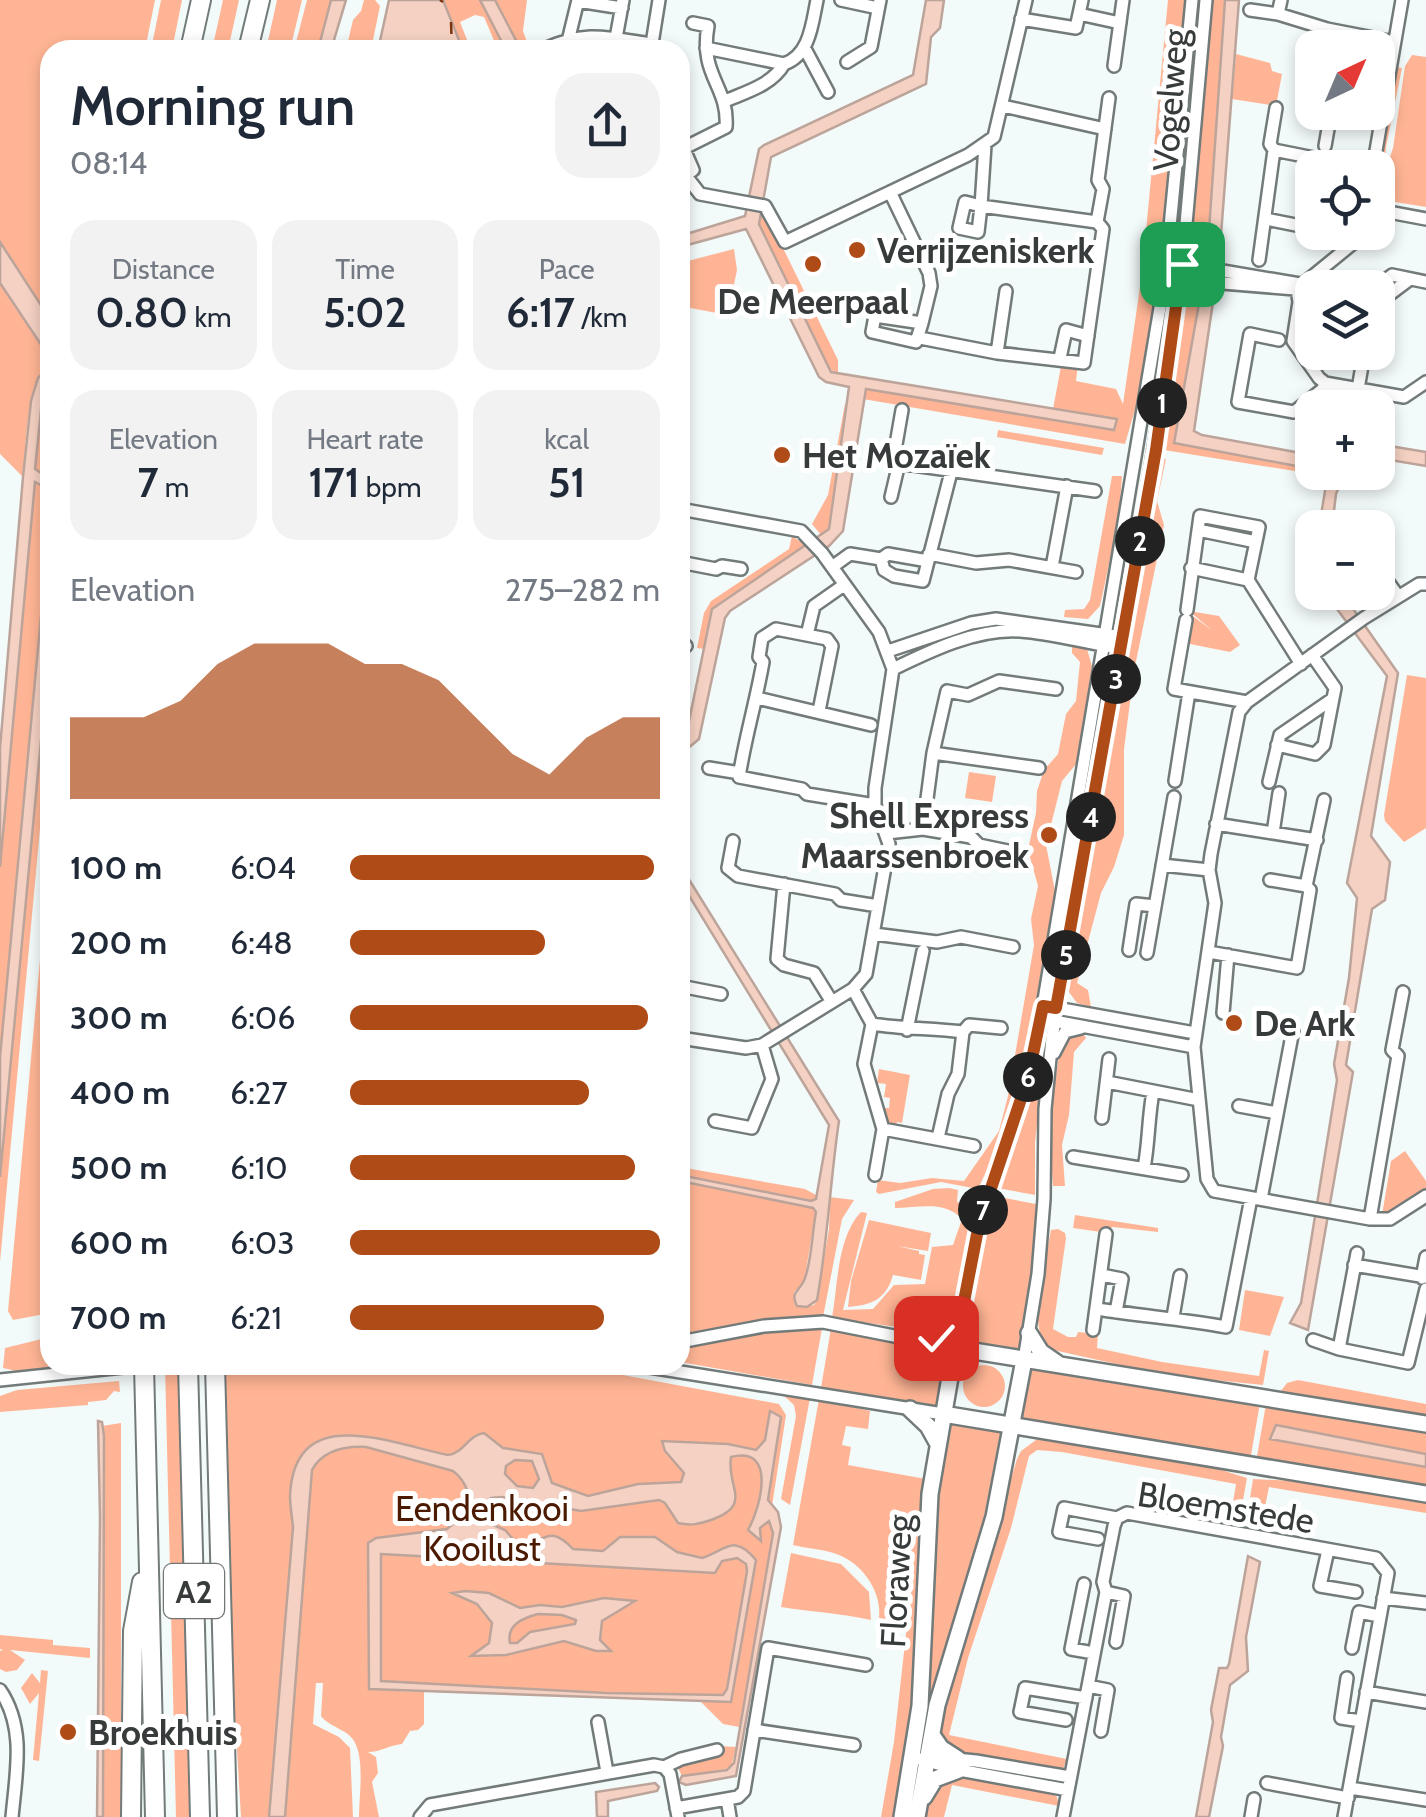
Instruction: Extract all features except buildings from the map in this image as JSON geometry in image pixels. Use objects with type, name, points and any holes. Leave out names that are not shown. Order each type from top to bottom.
[{"type":"highway","points":[[192,40],[201,0]]},
{"type":"highway","points":[[250,40],[260,0]]},
{"type":"highway","name":"A2","points":[[143,1375],[155,1817]]},
{"type":"highway","name":"A2","points":[[188,1375],[200,1817]]},
{"type":"highway","name":"A2","points":[[214,1375],[227,1817]]},
{"type":"highway","name":"A2","points":[[131,1817],[133,1631],[149,1547]]},
{"type":"main road","points":[[1029,1333],[1042,1352],[1064,1368]]},
{"type":"main road","points":[[956,1348],[1426,1424]]},
{"type":"main road","name":"Floraweg","points":[[918,1811],[927,1527],[956,1348]]},
{"type":"main road","points":[[952,1368],[981,1353]]},
{"type":"main road","points":[[1002,1356],[1019,1386]]},
{"type":"main road","name":"Floraweg","points":[[902,1817],[932,1735],[937,1706],[991,1530],[1024,1360]]},
{"type":"main road","points":[[948,1386],[974,1420]]},
{"type":"main road","points":[[974,1420],[1015,1406]]},
{"type":"main road","points":[[910,1409],[928,1426],[938,1444]]},
{"type":"main road","points":[[943,1414],[1426,1494]]},
{"type":"main road","points":[[1006,1458],[1031,1435],[1043,1431]]},
{"type":"main road","points":[[918,1811],[935,1779],[958,1764],[932,1735]]},
{"type":"street","points":[[652,40],[659,0]]},
{"type":"street","points":[[706,48],[784,64],[794,60],[804,47],[817,0]]},
{"type":"street","points":[[840,0],[879,4],[870,47],[847,62]]},
{"type":"street","points":[[690,184],[700,194],[762,205],[785,242],[985,145],[994,137],[1003,106],[1026,0]]},
{"type":"street","points":[[1021,19],[1076,28],[1082,0]]},
{"type":"street","points":[[1114,66],[1123,0]]},
{"type":"street","name":"Vogelweg","points":[[1024,1360],[1044,1199],[1044,1109],[1051,1062],[1049,1013],[1165,278],[1192,0]]},
{"type":"street","name":"Vogelweg","points":[[956,1348],[979,1224],[1049,1013],[1123,643],[1181,280],[1206,0]]},
{"type":"street","points":[[1278,14],[1281,0]]},
{"type":"street","points":[[1395,37],[1402,0]]},
{"type":"street","points":[[569,37],[578,1],[622,4],[616,38]]},
{"type":"street","points":[[1250,10],[1339,30]]},
{"type":"street","points":[[1079,14],[1120,23]]},
{"type":"street","points":[[690,141],[726,127],[725,100],[706,62],[708,26],[693,23]]},
{"type":"street","points":[[563,40],[624,40]]},
{"type":"street","points":[[804,47],[828,92]]},
{"type":"street","points":[[725,100],[768,81],[784,64]]},
{"type":"street","points":[[1097,222],[1103,189],[1098,180],[1109,98]]},
{"type":"street","points":[[1003,106],[1105,129]]},
{"type":"street","points":[[1258,260],[1266,219],[1276,108]]},
{"type":"street","points":[[1325,146],[1328,130]]},
{"type":"street","points":[[920,338],[998,353],[1084,363],[1103,229],[1097,222],[982,206],[985,145]]},
{"type":"street","points":[[1274,150],[1295,154]]},
{"type":"street","points":[[890,192],[931,286],[920,338],[916,342],[872,332],[875,316],[922,324]]},
{"type":"street","points":[[1395,213],[1426,219]]},
{"type":"street","points":[[1266,219],[1295,225]]},
{"type":"street","points":[[1318,270],[1343,250]]},
{"type":"street","points":[[1167,262],[1199,273],[1295,286]]},
{"type":"street","points":[[1165,278],[1181,280],[1199,273]]},
{"type":"street","points":[[1395,277],[1426,282]]},
{"type":"street","points":[[1395,291],[1410,280]]},
{"type":"street","points":[[998,353],[1006,291]]},
{"type":"street","points":[[898,338],[901,320]]},
{"type":"street","points":[[1060,358],[1066,330],[1088,336]]},
{"type":"street","points":[[1279,340],[1250,334],[1238,402],[1294,412],[1323,389],[1325,383]]},
{"type":"street","points":[[1314,370],[1325,383],[1404,397],[1426,382]]},
{"type":"street","points":[[1358,389],[1361,370]]},
{"type":"street","points":[[891,497],[899,464],[894,456],[902,410]]},
{"type":"street","points":[[899,464],[1095,491]]},
{"type":"street","points":[[881,559],[884,570],[894,576],[923,581],[951,472]]},
{"type":"street","points":[[1052,567],[1067,486]]},
{"type":"street","points":[[690,511],[801,531],[822,553],[878,632],[893,669],[875,788],[875,806],[889,844],[866,974],[854,989],[768,1042],[746,1048],[690,1040]]},
{"type":"street","points":[[1247,702],[1174,689],[1198,530],[1256,542],[1248,580]]},
{"type":"street","points":[[832,568],[850,554],[881,559],[888,554],[976,563],[1009,560],[1076,572]]},
{"type":"street","points":[[690,564],[741,569]]},
{"type":"street","points":[[1191,568],[1248,580],[1307,659],[1335,688],[1324,746],[1315,754],[1277,746]]},
{"type":"street","points":[[807,635],[814,606],[844,584]]},
{"type":"street","points":[[1424,1202],[1390,1219],[1370,1219],[1214,1191],[1209,1187],[1194,1047],[1215,902],[1209,870],[1240,712],[1247,702],[1364,618],[1419,584],[1426,584]]},
{"type":"street","points":[[1395,592],[1398,596]]},
{"type":"street","points":[[888,651],[996,618],[1123,643]]},
{"type":"street","points":[[819,712],[832,646],[827,639],[776,630],[762,638],[759,658],[763,662],[739,777],[875,806]]},
{"type":"street","points":[[893,669],[963,640],[1002,631],[1107,640]]},
{"type":"street","points":[[924,829],[933,753],[947,691],[968,694],[999,681],[1056,689]]},
{"type":"street","points":[[1175,781],[1189,692]]},
{"type":"street","points":[[757,698],[871,726]]},
{"type":"street","points":[[1270,782],[1280,735],[1331,700]]},
{"type":"street","points":[[933,753],[1039,768]]},
{"type":"street","points":[[709,768],[740,774]]},
{"type":"street","points":[[1273,832],[1279,793]]},
{"type":"street","points":[[1147,954],[1174,797]]},
{"type":"street","points":[[1306,886],[1324,800]]},
{"type":"street","points":[[1216,824],[1317,840]]},
{"type":"street","points":[[888,833],[924,829],[1022,854]]},
{"type":"street","points":[[733,841],[728,868],[738,876],[878,906]]},
{"type":"street","points":[[1162,865],[1209,870]]},
{"type":"street","points":[[1210,952],[1298,968],[1310,890],[1270,880]]},
{"type":"street","points":[[784,884],[778,959],[784,965],[814,973],[832,1002]]},
{"type":"street","points":[[1128,950],[1136,904],[1155,906]]},
{"type":"street","points":[[874,934],[937,942],[960,937],[1013,947]]},
{"type":"street","points":[[907,1030],[922,951]]},
{"type":"street","points":[[1222,1013],[1228,955]]},
{"type":"street","points":[[690,988],[721,994]]},
{"type":"street","points":[[854,989],[872,1024],[864,1064],[884,1130],[874,1175]]},
{"type":"street","points":[[1370,1219],[1398,1056],[1392,1050],[1402,992]]},
{"type":"street","points":[[1049,1013],[1088,1027],[1194,1047]]},
{"type":"street","points":[[1049,1013],[1195,1033]]},
{"type":"street","points":[[872,1024],[963,1032]]},
{"type":"street","points":[[938,1138],[948,1094],[958,1074],[963,1032],[969,1025],[1001,1028]]},
{"type":"street","points":[[1051,1062],[1065,1032],[1088,1027]]},
{"type":"street","points":[[1097,1310],[1226,1327],[1293,1030]]},
{"type":"street","points":[[715,1121],[752,1128],[772,1079],[768,1042]]},
{"type":"street","points":[[1102,1118],[1109,1059]]},
{"type":"street","points":[[1107,1082],[1199,1100]]},
{"type":"street","points":[[1144,1168],[1154,1092]]},
{"type":"street","points":[[1239,1106],[1277,1113]]},
{"type":"street","points":[[884,1130],[974,1146]]},
{"type":"street","points":[[1073,1156],[1182,1175]]},
{"type":"street","points":[[1093,1330],[1106,1234]]},
{"type":"street","points":[[1314,1340],[1408,1362],[1426,1258]]},
{"type":"street","points":[[1340,1349],[1355,1259],[1425,1281]]},
{"type":"street","points":[[1102,1275],[1122,1279],[1116,1312]]},
{"type":"street","points":[[1173,1317],[1180,1276]]},
{"type":"street","points":[[690,1340],[796,1322],[834,1323],[956,1348]]},
{"type":"street","points":[[926,1340],[945,1334],[960,1322]]},
{"type":"street","points":[[1412,1347],[1426,1349]]},
{"type":"street","points":[[690,1374],[943,1414]]},
{"type":"street","points":[[0,1380],[40,1375]]},
{"type":"street","name":"Bloemstede","points":[[1098,1538],[1059,1532],[1064,1508],[1117,1518],[1127,1513],[1376,1558],[1384,1564],[1388,1573],[1344,1817]]},
{"type":"street","name":"Bloemstede","points":[[1063,1817],[1117,1518]]},
{"type":"street","name":"Bloemstede","points":[[1328,1550],[1320,1586],[1356,1592]]},
{"type":"street","points":[[1084,1584],[1071,1649],[1094,1653]]},
{"type":"street","name":"Bloemstede","points":[[1106,1592],[1124,1596],[1116,1642]]},
{"type":"street","points":[[1383,1598],[1426,1604]]},
{"type":"street","points":[[1352,1648],[1359,1612],[1379,1616]]},
{"type":"street","points":[[667,1770],[677,1812],[738,1797],[744,1791],[768,1648],[866,1664]]},
{"type":"street","points":[[1347,1678],[1341,1718],[1360,1722]]},
{"type":"street","points":[[1066,1720],[1020,1712],[1025,1688],[1108,1690],[1101,1731]]},
{"type":"street","points":[[0,1690],[18,1739],[12,1817]]},
{"type":"street","points":[[1366,1692],[1426,1702]]},
{"type":"street","points":[[598,1722],[607,1772]]},
{"type":"street","points":[[754,1730],[854,1745]]},
{"type":"street","points":[[420,1817],[430,1805],[607,1772],[667,1770],[681,1759],[717,1750]]},
{"type":"street","points":[[922,1758],[1069,1784]]},
{"type":"street","points":[[1267,1783],[1426,1800]]},
{"type":"street","points":[[727,1799],[730,1817]]},
{"type":"street","points":[[1251,1817],[1254,1799]]},
{"type":"green space","points":[[0,0],[155,0],[147,40],[40,40],[40,304],[0,242]]},
{"type":"green space","points":[[161,0],[182,0],[174,40],[153,40]]},
{"type":"green space","points":[[223,0],[239,0],[230,40],[214,40]]},
{"type":"green space","points":[[277,0],[302,0],[292,40],[268,40]]},
{"type":"green space","points":[[307,0],[331,0],[321,40],[297,40]]},
{"type":"green space","points":[[364,0],[375,0],[380,6],[373,40],[348,40],[353,20]]},
{"type":"green space","points":[[443,0],[480,0],[501,40],[494,40],[484,17],[475,15],[460,22],[467,40],[459,40]]},
{"type":"green space","points":[[495,0],[527,0],[523,31],[526,40],[516,40]]},
{"type":"green space","points":[[1168,0],[1185,0],[1163,251],[1143,382],[1125,444],[863,399],[865,389],[1114,430],[1116,419],[1053,409],[1062,361],[1078,364],[1076,381],[1116,389],[1123,404],[1142,273]]},
{"type":"green space","points":[[1209,0],[1225,0],[1207,259],[1193,251],[1190,242]]},
{"type":"green space","points":[[1236,54],[1270,63],[1272,71],[1282,74],[1276,106],[1232,99]]},
{"type":"green space","points":[[1412,55],[1426,57],[1426,207],[1395,202],[1392,150],[1405,66]]},
{"type":"green space","points":[[1395,67],[1402,68],[1395,103]]},
{"type":"green space","points":[[1384,130],[1389,130],[1386,147],[1381,150]]},
{"type":"green space","points":[[760,210],[838,360],[838,373],[828,369],[759,224]]},
{"type":"green space","points":[[734,249],[737,270],[731,299],[725,299],[722,314],[690,308],[690,260]]},
{"type":"green space","points":[[0,283],[40,343],[40,381],[31,404],[23,477],[0,454]]},
{"type":"green space","points":[[1203,288],[1174,443],[1295,466],[1295,471],[1158,449],[1187,298],[1192,291]]},
{"type":"green space","points":[[845,404],[849,405],[829,529],[821,535],[812,524],[828,495]]},
{"type":"green space","points":[[40,420],[40,472],[35,469]]},
{"type":"green space","points":[[998,430],[1104,448],[1102,455],[997,437]]},
{"type":"green space","points":[[1156,458],[1166,459],[1157,501],[1164,525],[1134,671],[1124,749],[1124,835],[1101,893],[1077,983],[1088,990],[1091,1007],[1077,1003],[1066,988]]},
{"type":"green space","points":[[1112,476],[1122,476],[1119,518],[1100,606],[1088,619],[1064,617],[1065,610],[1084,609],[1090,600]]},
{"type":"green space","points":[[35,481],[40,484],[40,627],[0,1057],[0,867]]},
{"type":"green space","points":[[792,536],[805,545],[712,609],[704,649],[697,648],[704,613],[711,601],[789,549]]},
{"type":"green space","points":[[1189,611],[1219,616],[1240,645],[1230,652],[1185,643],[1190,614],[1213,631]]},
{"type":"green space","points":[[1072,646],[1087,649],[1092,666],[1077,763],[1062,781],[1046,845],[1055,891],[1025,1065],[1006,1129],[978,1189],[941,1182],[879,1194],[878,1180],[964,1181],[999,1131],[1034,945],[1031,919],[1038,886],[1028,850],[1037,791],[1044,770],[1058,754],[1066,714],[1076,701],[1080,662],[1072,653]]},
{"type":"green space","points":[[1407,675],[1426,678],[1426,828],[1404,842],[1384,815]]},
{"type":"green space","points":[[40,751],[40,828],[0,1262],[0,1177]]},
{"type":"green space","points":[[969,772],[996,776],[992,802],[965,798]]},
{"type":"green space","points":[[40,960],[40,1315],[13,1320],[8,1311]]},
{"type":"green space","points":[[1048,1020],[1035,1143],[1035,1195],[997,1188],[1028,1095]]},
{"type":"green space","points":[[1080,1029],[1086,1038],[1074,1052],[1069,1115],[1062,1145],[1065,1186],[1053,1186],[1049,1126],[1061,1041]]},
{"type":"green space","points":[[879,1069],[910,1075],[902,1123],[897,1122],[895,1128],[888,1127],[882,1108],[889,1108],[890,1098],[884,1097],[886,1084],[877,1083]]},
{"type":"green space","points":[[1405,1151],[1426,1181],[1426,1190],[1394,1212],[1382,1215],[1391,1161]]},
{"type":"green space","points":[[690,1169],[805,1189],[816,1195],[811,1201],[690,1177]]},
{"type":"green space","points":[[690,1183],[813,1207],[816,1211],[804,1282],[794,1292],[794,1303],[802,1307],[814,1305],[817,1300],[829,1229],[830,1197],[854,1200],[842,1219],[823,1317],[766,1321],[690,1335]]},
{"type":"green space","points":[[933,1189],[958,1190],[957,1202],[972,1205],[975,1212],[952,1319],[938,1329],[926,1331],[832,1318],[843,1248],[861,1212],[867,1213],[843,1310],[873,1309],[894,1285],[925,1284],[932,1247],[953,1245],[962,1219],[947,1209],[895,1208],[895,1202]]},
{"type":"green space","points":[[994,1196],[1036,1204],[1032,1273],[1019,1356],[964,1346],[981,1239]]},
{"type":"green space","points":[[1075,1215],[1158,1228],[1158,1232],[1073,1228]]},
{"type":"green space","points":[[869,1220],[931,1233],[928,1251],[897,1246],[925,1255],[921,1280],[893,1275],[876,1300],[848,1307],[851,1281]]},
{"type":"green space","points":[[1058,1229],[1066,1238],[1053,1329],[1068,1337],[1076,1337],[1078,1332],[1098,1334],[1097,1348],[1259,1376],[1264,1350],[1269,1351],[1263,1385],[1165,1375],[1049,1349],[1038,1325],[1038,1309],[1051,1230]]},
{"type":"green space","points":[[1245,1290],[1284,1297],[1270,1336],[1239,1330]]},
{"type":"green space","points":[[797,1328],[822,1328],[812,1385],[690,1364],[690,1345]]},
{"type":"green space","points":[[831,1328],[950,1350],[940,1407],[820,1394]]},
{"type":"green space","points":[[40,1339],[40,1369],[3,1368],[5,1348]]},
{"type":"green space","points":[[984,1365],[999,1371],[1005,1386],[999,1401],[984,1407],[969,1401],[963,1386],[969,1371]]},
{"type":"green space","points":[[1027,1367],[1260,1403],[1250,1461],[1017,1421]]},
{"type":"green space","points":[[165,1375],[179,1375],[190,1817],[176,1817]]},
{"type":"green space","name":"Eendenkooi Kooilust","points":[[224,1375],[623,1375],[779,1404],[786,1415],[772,1506],[769,1502],[778,1525],[739,1727],[723,1724],[701,1702],[731,1702],[373,1690],[424,1692],[424,1724],[410,1731],[402,1744],[368,1752],[376,1757],[378,1773],[372,1782],[379,1817],[359,1817],[357,1749],[351,1737],[321,1716],[323,1683],[316,1683],[313,1724],[339,1737],[350,1748],[353,1817],[285,1817],[312,1470],[316,1461],[295,1471],[290,1501],[293,1527],[269,1817],[241,1817]]},
{"type":"green space","points":[[1298,1380],[1426,1404],[1426,1417],[1281,1391],[1287,1383]]},
{"type":"green space","points":[[119,1381],[120,1392],[114,1391],[106,1400],[88,1405],[0,1412],[0,1396],[17,1390]]},
{"type":"green space","points":[[781,1393],[810,1398],[790,1505],[781,1499],[796,1416],[794,1405]]},
{"type":"green space","points":[[819,1399],[870,1411],[868,1429],[846,1426],[842,1445],[851,1447],[848,1465],[926,1479],[918,1556],[916,1685],[895,1817],[881,1817],[907,1625],[879,1618],[874,1590],[848,1560],[828,1551],[793,1545]]},
{"type":"green space","points":[[1266,1404],[1426,1428],[1426,1454],[1276,1425],[1270,1439],[1426,1467],[1426,1486],[1256,1462]]},
{"type":"green space","points":[[948,1421],[1001,1429],[978,1549],[927,1720],[932,1523]]},
{"type":"green space","points":[[121,1423],[121,1817],[103,1817],[102,1426]]},
{"type":"green space","points":[[1036,1440],[1071,1440],[1193,1461],[1247,1478],[1239,1523],[1230,1521],[1236,1484],[1062,1452],[1037,1450],[1029,1456],[949,1735],[1067,1759],[1063,1769],[958,1754],[939,1737],[943,1703],[1017,1459]]},
{"type":"green space","points":[[1253,1479],[1316,1482],[1426,1500],[1426,1513],[1269,1487],[1261,1527],[1246,1524]]},
{"type":"green space","points":[[791,1553],[841,1564],[869,1592],[871,1620],[781,1607]]},
{"type":"green space","points":[[0,1635],[90,1648],[90,1658],[10,1650],[25,1660],[17,1670],[6,1672],[0,1669]]},
{"type":"green space","points":[[41,1670],[48,1671],[39,1761],[33,1760],[39,1693],[30,1704],[21,1688],[32,1673],[40,1683]]},
{"type":"green space","points":[[719,1746],[736,1747],[731,1768],[682,1776],[677,1766]]},
{"type":"green space","points":[[965,1776],[1048,1790],[1057,1797],[1059,1806],[952,1785],[944,1817],[926,1817],[929,1800],[941,1778]]},
{"type":"shaded area","points":[[331,0],[346,0],[334,40],[321,40]]},
{"type":"shaded area","points":[[389,0],[443,0],[459,40],[380,40]]},
{"type":"shaded area","points":[[480,0],[495,0],[516,40],[501,40]]},
{"type":"shaded area","points":[[926,0],[944,0],[940,28],[931,37],[926,84],[771,157],[759,224],[831,372],[1117,419],[1114,430],[866,389],[843,531],[829,546],[725,618],[699,739],[690,747],[690,716],[712,609],[829,529],[849,387],[819,377],[746,229],[690,244],[690,233],[745,216],[759,149],[764,145],[913,75]]},
{"type":"shaded area","points":[[1225,0],[1239,0],[1219,261],[1194,431],[1295,452],[1295,466],[1174,443],[1207,259]]},
{"type":"shaded area","points":[[0,242],[40,304],[40,343],[0,283]]},
{"type":"shaded area","points":[[38,378],[40,420],[35,469],[40,472],[40,485],[35,482],[0,867],[0,748],[23,477],[31,401]]},
{"type":"shaded area","points":[[1395,447],[1426,452],[1426,466],[1395,461]]},
{"type":"shaded area","points":[[1325,490],[1338,490],[1334,510],[1322,510]]},
{"type":"shaded area","points":[[1338,610],[1354,610],[1398,673],[1371,836],[1390,862],[1385,900],[1372,909],[1346,1065],[1353,1072],[1308,1330],[1290,1323],[1301,1303],[1337,1080],[1334,1064],[1349,978],[1357,898],[1347,883],[1387,676]]},
{"type":"shaded area","points":[[40,627],[40,751],[0,1177],[0,1057]]},
{"type":"shaded area","points":[[690,881],[839,1121],[817,1300],[807,1307],[797,1306],[794,1297],[809,1262],[816,1212],[813,1208],[690,1183],[690,1177],[811,1201],[816,1199],[829,1125],[690,897]]},
{"type":"shaded area","points":[[770,1411],[781,1417],[768,1500],[778,1512],[781,1527],[736,1776],[686,1785],[679,1782],[682,1776],[727,1770],[734,1763],[773,1533],[769,1521],[760,1528],[761,1541],[748,1530],[762,1480],[755,1460],[731,1457],[735,1494],[732,1508],[699,1523],[678,1523],[659,1500],[581,1511],[502,1497],[491,1498],[484,1504],[482,1520],[505,1530],[519,1546],[551,1536],[573,1549],[603,1551],[620,1537],[655,1537],[677,1552],[702,1558],[730,1546],[742,1547],[756,1560],[731,1702],[369,1689],[368,1543],[376,1538],[447,1529],[470,1518],[469,1499],[453,1471],[366,1447],[342,1449],[322,1458],[312,1470],[285,1817],[269,1817],[293,1527],[290,1496],[296,1466],[308,1448],[327,1438],[350,1435],[448,1455],[484,1433],[503,1448],[542,1454],[552,1483],[588,1496],[638,1484],[681,1482],[684,1473],[665,1451],[662,1441],[728,1444],[756,1450],[765,1440]],"holes":[[[515,1460],[532,1461],[539,1479],[533,1488],[517,1486],[505,1474],[506,1466]],[[381,1554],[715,1573],[722,1561],[737,1558],[746,1564],[747,1571],[727,1689],[723,1695],[606,1693],[381,1681]]]},
{"type":"shaded area","points":[[98,1421],[102,1422],[104,1436],[103,1817],[97,1817]]},
{"type":"shaded area","points":[[1276,1425],[1426,1454],[1426,1467],[1270,1439]]},
{"type":"shaded area","points":[[1248,1556],[1260,1562],[1246,1637],[1248,1671],[1230,1685],[1209,1817],[1196,1817],[1219,1668],[1229,1664]]},
{"type":"shaded area","points":[[452,1593],[489,1593],[520,1608],[562,1607],[604,1598],[635,1601],[602,1621],[600,1640],[611,1651],[596,1651],[564,1641],[506,1655],[471,1656],[489,1643],[492,1623],[477,1604]],"holes":[[[538,1614],[576,1620],[575,1624],[530,1632],[517,1643],[510,1643],[511,1631],[521,1620]]]},
{"type":"shaded area","points":[[655,1783],[657,1791],[608,1801],[608,1817],[597,1817],[596,1792]]},
{"type":"ferry route","points":[[451,22],[452,40]]},
{"type":"place","name":"Verrijzeniskerk","points":[[857,250]]},
{"type":"place","name":"De Meerpaal","points":[[813,264]]},
{"type":"place","name":"Het Mozaïek","points":[[782,455]]},
{"type":"place","name":"Shell Express Maarssenbroek","points":[[1049,835]]},
{"type":"place","name":"De Ark","points":[[1234,1023]]},
{"type":"place","name":"Broekhuis","points":[[68,1732]]},
{"type":"route","points":[[936,1338],[960,1322],[979,1224],[1028,1078],[1043,1006],[1056,1008],[1156,450],[1182,264]]}]
